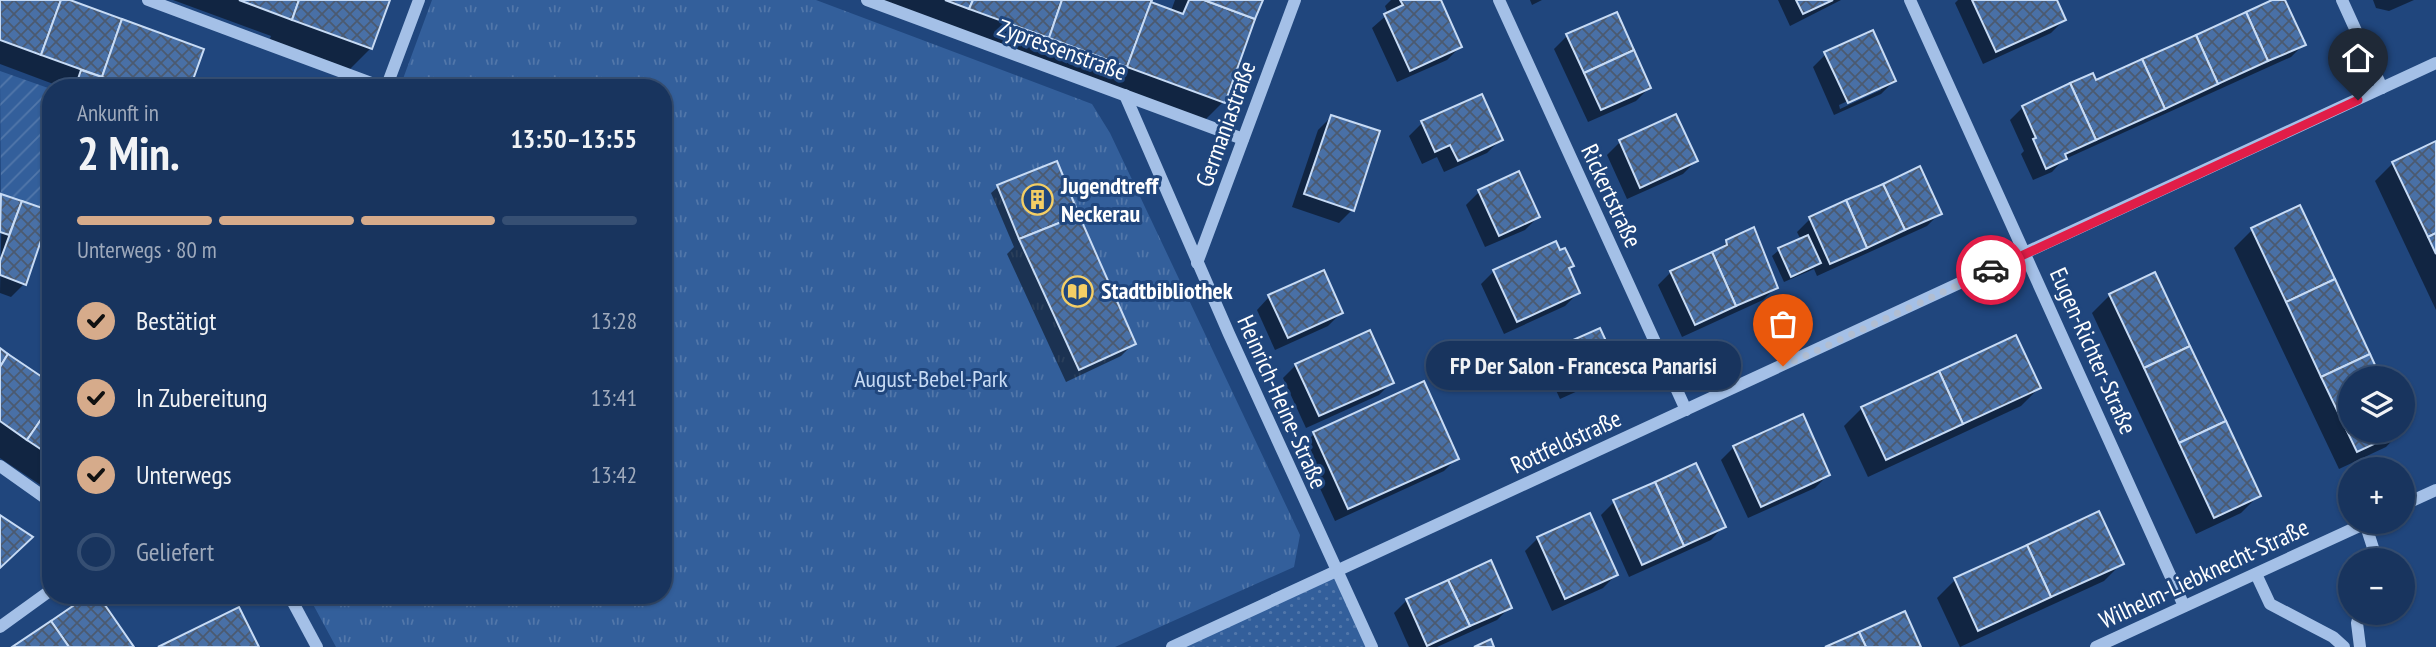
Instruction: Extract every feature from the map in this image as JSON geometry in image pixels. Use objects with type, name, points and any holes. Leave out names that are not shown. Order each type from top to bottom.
[{"type":"street","points":[[148,0],[361,79]]},
{"type":"street","points":[[388,79],[419,0]]},
{"type":"street","name":"Zypressenstraße","points":[[867,0],[1243,139]]},
{"type":"street","name":"Germaniastraße","points":[[1197,262],[1295,0]]},
{"type":"street","name":"Rickertstraße","points":[[1499,0],[1686,410]]},
{"type":"street","name":"Eugen-Richter-Straße","points":[[1910,0],[2184,606]]},
{"type":"street","points":[[2342,0],[2382,88]]},
{"type":"street","name":"Rottfeldstraße","points":[[1172,647],[2436,63]]},
{"type":"street","name":"Heinrich-Heine-Straße","points":[[1125,96],[1197,262],[1372,647]]},
{"type":"street","points":[[0,466],[42,496]]},
{"type":"street","points":[[2415,500],[2436,490]]},
{"type":"street","name":"Wilhelm-Liebknecht-Straße","points":[[2096,647],[2341,534]]},
{"type":"street","points":[[2256,573],[2270,604],[2333,637],[2344,647]]},
{"type":"street","points":[[0,626],[42,596]]},
{"type":"street","points":[[294,604],[317,647]]},
{"type":"street","points":[[2357,625],[2360,647]]},
{"type":"green space","name":"August-Bebel-Park","points":[[432,0],[816,0],[1092,104],[1110,133],[1300,535],[1294,567],[1115,647],[336,647],[313,604],[672,604],[672,79],[403,79]]},
{"type":"green space","points":[[0,71],[42,86],[42,208],[1,194]]},
{"type":"green space","points":[[1336,571],[1372,647],[1172,647]]},
{"type":"building","points":[[0,0],[61,0],[41,55],[0,40]]},
{"type":"building","points":[[61,0],[70,0],[122,19],[102,77],[41,55]]},
{"type":"building","points":[[239,0],[299,0],[292,20]]},
{"type":"building","points":[[299,0],[390,0],[372,49],[292,20]]},
{"type":"building","points":[[945,0],[973,0],[969,9]]},
{"type":"building","points":[[973,0],[1062,0],[1049,38],[969,9]]},
{"type":"building","points":[[1062,0],[1152,0],[1127,67],[1049,38]]},
{"type":"building","points":[[1189,0],[1204,0],[1255,19],[1225,103],[1127,67],[1151,2],[1183,14]]},
{"type":"building","points":[[1204,0],[1263,0],[1255,19]]},
{"type":"building","points":[[1400,0],[1441,0],[1462,47],[1410,71],[1384,14],[1403,5]]},
{"type":"building","points":[[1796,0],[1833,0],[1803,14]]},
{"type":"building","points":[[1972,0],[2057,0],[2066,20],[1996,52]]},
{"type":"building","points":[[2272,0],[2285,0],[2306,45],[2268,61],[2246,12]]},
{"type":"building","points":[[1617,12],[1634,50],[1584,73],[1566,34]]},
{"type":"building","points":[[2246,12],[2268,61],[2218,84],[2196,35]]},
{"type":"building","points":[[122,19],[204,49],[193,79],[102,77]]},
{"type":"building","points":[[1873,30],[1896,81],[1848,103],[1824,52]]},
{"type":"building","points":[[2196,35],[2218,84],[2165,109],[2142,59]]},
{"type":"building","points":[[1634,50],[1651,88],[1601,110],[1584,73]]},
{"type":"building","points":[[2142,59],[2165,109],[2096,140],[2070,83],[2093,73],[2096,80]]},
{"type":"building","points":[[81,70],[102,77],[101,79],[78,79]]},
{"type":"building","points":[[2070,83],[2096,140],[2065,154],[2067,159],[2046,169],[2022,106]]},
{"type":"building","points":[[1482,94],[1503,140],[1458,161],[1450,145],[1435,152],[1421,121]]},
{"type":"building","points":[[1676,114],[1698,161],[1640,188],[1619,140]]},
{"type":"building","points":[[1331,115],[1380,131],[1354,211],[1304,194]]},
{"type":"building","points":[[2436,141],[2436,233],[2428,237],[2392,162]]},
{"type":"building","name":"Jugendtreff Neckerau","points":[[1057,161],[1079,215],[1019,239],[997,185]]},
{"type":"building","points":[[1920,166],[1942,214],[1905,230],[1883,184]]},
{"type":"building","points":[[1519,171],[1540,217],[1499,236],[1478,190]]},
{"type":"building","points":[[1883,184],[1905,230],[1867,248],[1846,200]]},
{"type":"building","points":[[1,194],[22,201],[9,235],[0,232]]},
{"type":"building","points":[[1846,200],[1867,248],[1830,264],[1809,217]]},
{"type":"building","points":[[22,201],[42,208],[42,238],[26,285],[0,275],[0,261]]},
{"type":"building","points":[[2300,205],[2335,279],[2286,302],[2251,228]]},
{"type":"building","name":"Stadtbibliothek","points":[[1079,215],[1136,344],[1079,370],[1019,239]]},
{"type":"building","points":[[1754,227],[1778,288],[1736,306],[1712,252],[1727,245],[1726,240]]},
{"type":"building","points":[[2436,233],[2436,254],[2428,237]]},
{"type":"building","points":[[1808,235],[1821,263],[1791,277],[1778,248]]},
{"type":"building","points":[[1556,241],[1560,250],[1565,248],[1574,266],[1569,268],[1580,293],[1517,322],[1493,270]]},
{"type":"building","points":[[1712,252],[1736,306],[1695,325],[1670,271]]},
{"type":"building","points":[[1324,270],[1343,313],[1288,338],[1268,295]]},
{"type":"building","points":[[2155,272],[2190,346],[2144,368],[2109,294]]},
{"type":"building","points":[[2335,279],[2370,354],[2344,366],[2338,366],[2338,369],[2321,377],[2286,302]]},
{"type":"building","points":[[1600,328],[1618,367],[1573,387],[1555,348]]},
{"type":"building","points":[[1370,330],[1394,383],[1319,416],[1295,364]]},
{"type":"building","points":[[2016,335],[2041,388],[1963,424],[1939,371]]},
{"type":"building","points":[[2190,346],[2226,421],[2179,443],[2144,368]]},
{"type":"building","points":[[0,348],[8,354],[0,367]]},
{"type":"building","points":[[8,354],[42,377],[42,418],[27,440],[0,421],[0,367]]},
{"type":"building","points":[[2370,354],[2376,366],[2344,366]]},
{"type":"building","points":[[2338,369],[2338,412],[2321,377]]},
{"type":"building","points":[[1939,371],[1963,424],[1886,460],[1861,407]]},
{"type":"building","points":[[1424,381],[1459,459],[1348,509],[1313,432]]},
{"type":"building","points":[[1803,414],[1830,475],[1761,507],[1733,446]]},
{"type":"building","points":[[42,418],[42,450],[27,440]]},
{"type":"building","points":[[2226,421],[2261,496],[2214,518],[2179,443]]},
{"type":"building","points":[[2353,443],[2376,443],[2357,452]]},
{"type":"building","points":[[1696,463],[1726,527],[1684,546],[1655,482]]},
{"type":"building","points":[[1655,482],[1684,546],[1642,565],[1613,500]]},
{"type":"building","points":[[2099,511],[2124,564],[2051,597],[2027,545]]},
{"type":"building","points":[[1590,513],[1618,575],[1565,599],[1537,537]]},
{"type":"building","points":[[0,515],[33,537],[0,568]]},
{"type":"building","points":[[2027,545],[2051,597],[1978,631],[1954,578]]},
{"type":"building","points":[[1491,560],[1512,608],[1470,626],[1448,580]]},
{"type":"building","points":[[1448,580],[1470,626],[1427,646],[1406,599]]},
{"type":"building","points":[[76,604],[104,604],[134,647],[69,647],[51,621]]},
{"type":"building","points":[[239,607],[259,647],[158,647]]},
{"type":"building","points":[[1905,611],[1921,647],[1866,647],[1859,632]]},
{"type":"building","points":[[51,621],[69,647],[12,647]]},
{"type":"building","points":[[1859,632],[1866,647],[1825,647]]},
{"type":"building","points":[[1491,639],[1494,647],[1474,647]]},
{"type":"way so far","points":[[1783,366],[1991,270]]},
{"type":"place","name":"Jugendtreff Neckerau","points":[[1038,200]]},
{"type":"place","name":"Stadtbibliothek","points":[[1078,291]]},
{"type":"place","name":"FP Der Salon - Francesca Panarisi","points":[[1783,366]]},
{"type":"route","points":[[1991,270],[2358,100]]}]
